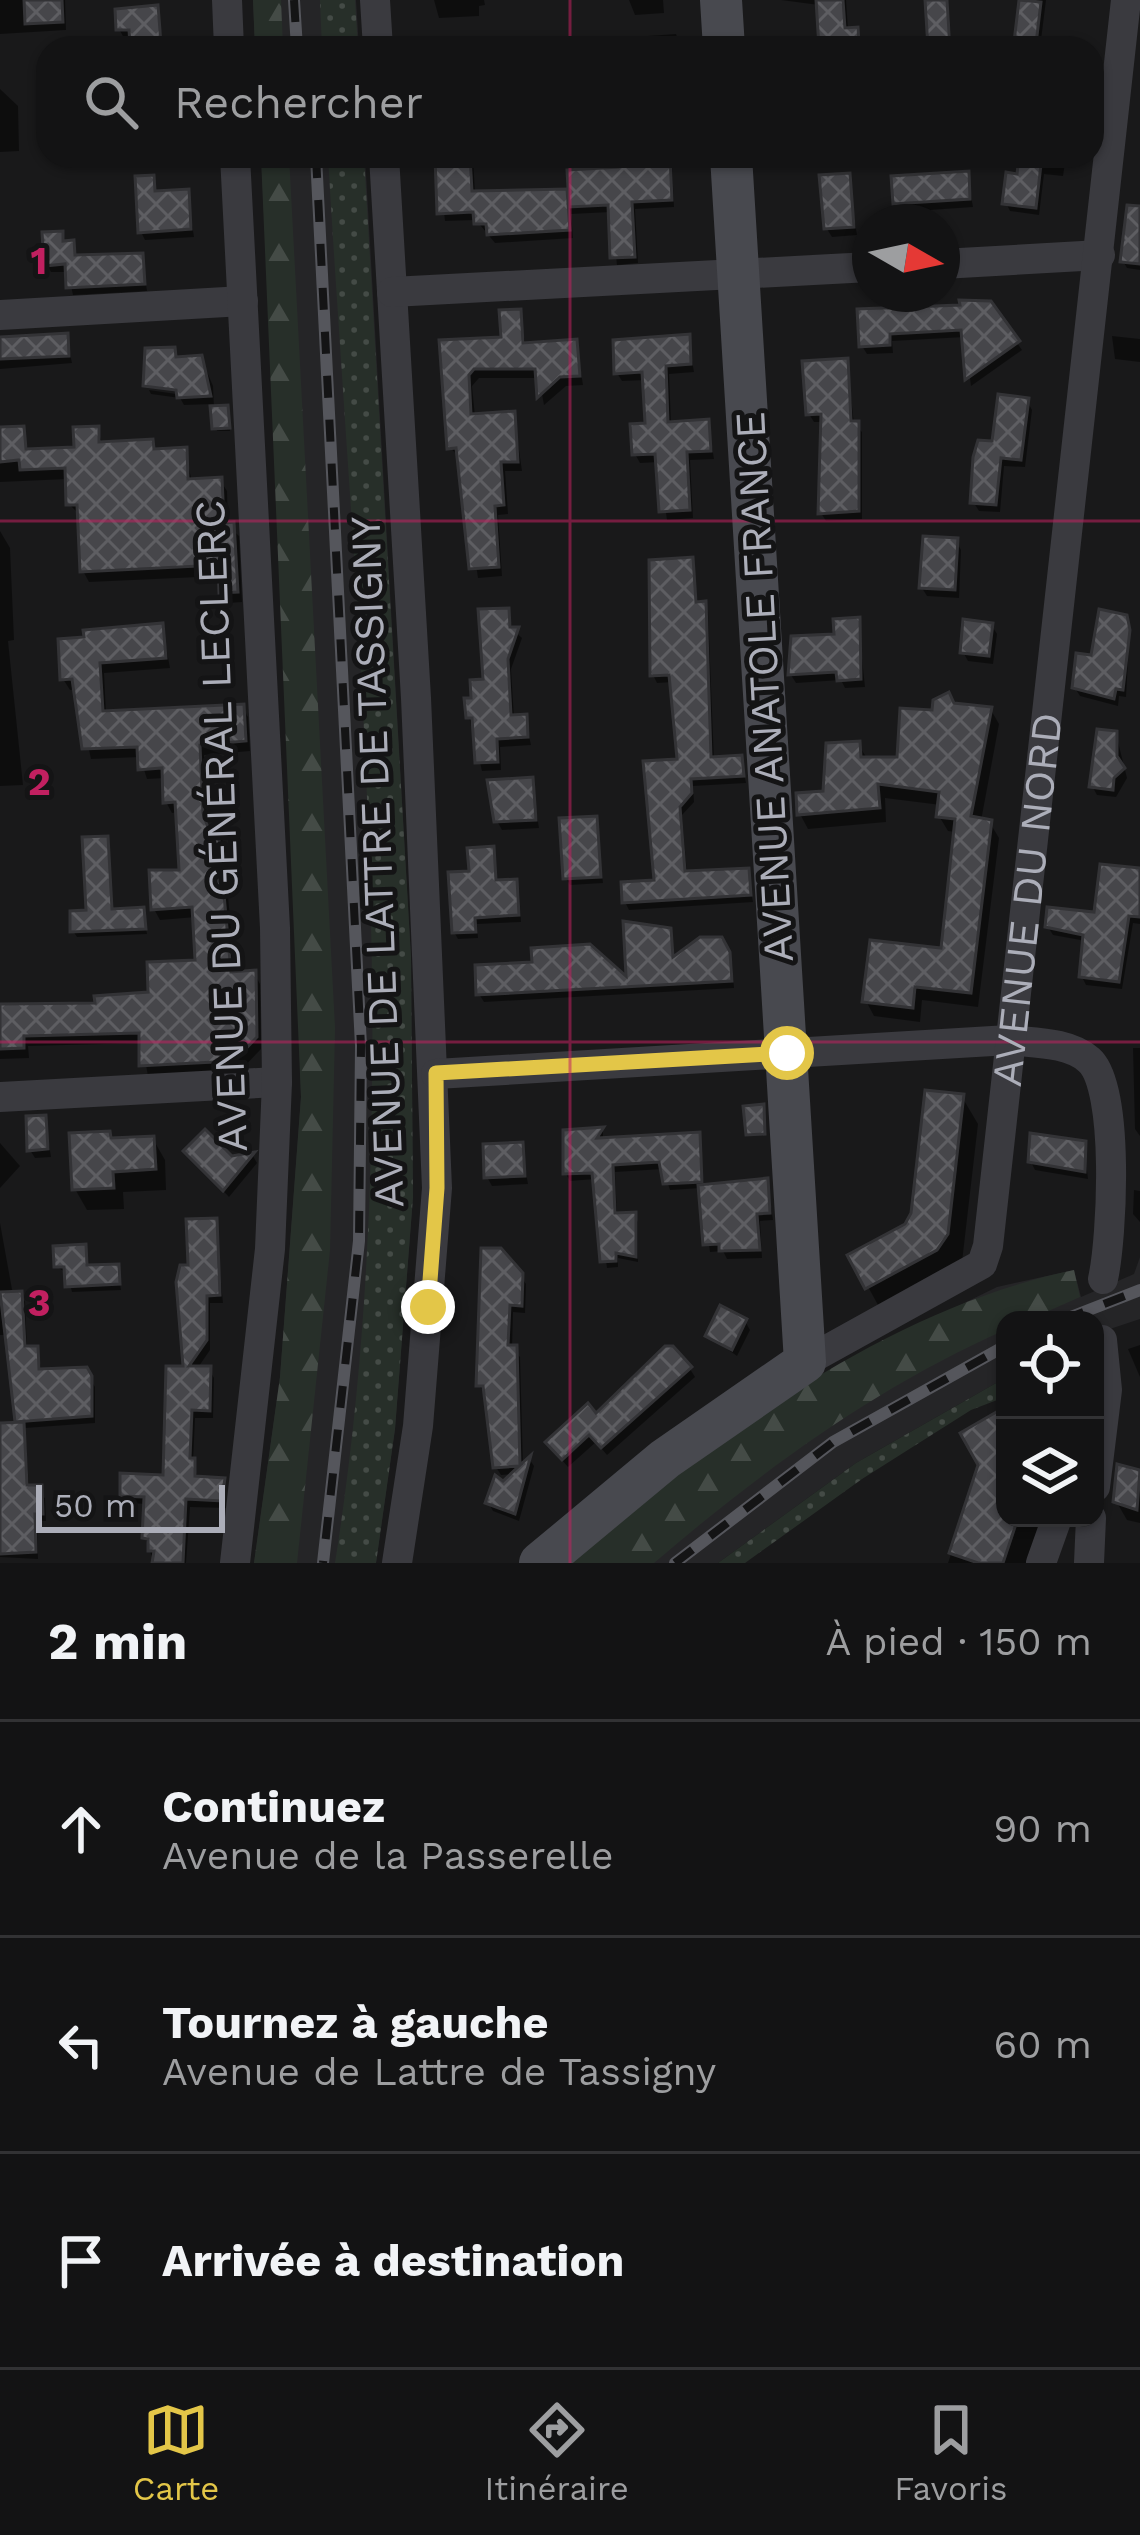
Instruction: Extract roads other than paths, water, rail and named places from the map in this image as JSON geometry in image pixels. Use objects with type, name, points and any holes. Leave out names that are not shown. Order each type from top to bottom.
[{"type":"street","points":[[227,0],[228,36]]},
{"type":"street","points":[[375,0],[377,36]]},
{"type":"street","points":[[721,0],[723,36]]},
{"type":"street","name":"AVENUE DU NORD","points":[[540,1563],[665,1459],[805,1362],[982,1264],[988,1246],[1126,0]]},
{"type":"street","name":"AVENUE DU GÉNÉRAL LECLERC","points":[[235,1563],[270,1249],[277,1082],[274,906],[236,168]]},
{"type":"street","name":"AVENUE DE LATTRE DE TASSIGNY","points":[[385,168],[436,1073],[434,1235],[418,1426],[397,1563]]},
{"type":"street","name":"AVENUE ANATOLE FRANCE","points":[[732,168],[805,1362]]},
{"type":"street","points":[[960,263],[1100,255]]},
{"type":"street","points":[[392,292],[852,268]]},
{"type":"street","points":[[0,315],[243,301]]},
{"type":"street","points":[[436,1073],[1009,1040],[1062,1047],[1087,1058],[1103,1078],[1109,1137],[1103,1279]]},
{"type":"street","points":[[0,1097],[277,1082]]},
{"type":"street","points":[[1104,1365],[1104,1408]]},
{"type":"street","points":[[1041,1563],[1054,1527]]},
{"type":"street","points":[[1089,1563],[1091,1527]]},
{"type":"railway","points":[[294,0],[296,36]]},
{"type":"railway","points":[[317,168],[361,1046],[359,1241],[323,1563]]},
{"type":"railway","points":[[1086,1311],[1140,1290]]},
{"type":"railway","points":[[675,1563],[833,1442],[996,1351]]}]
